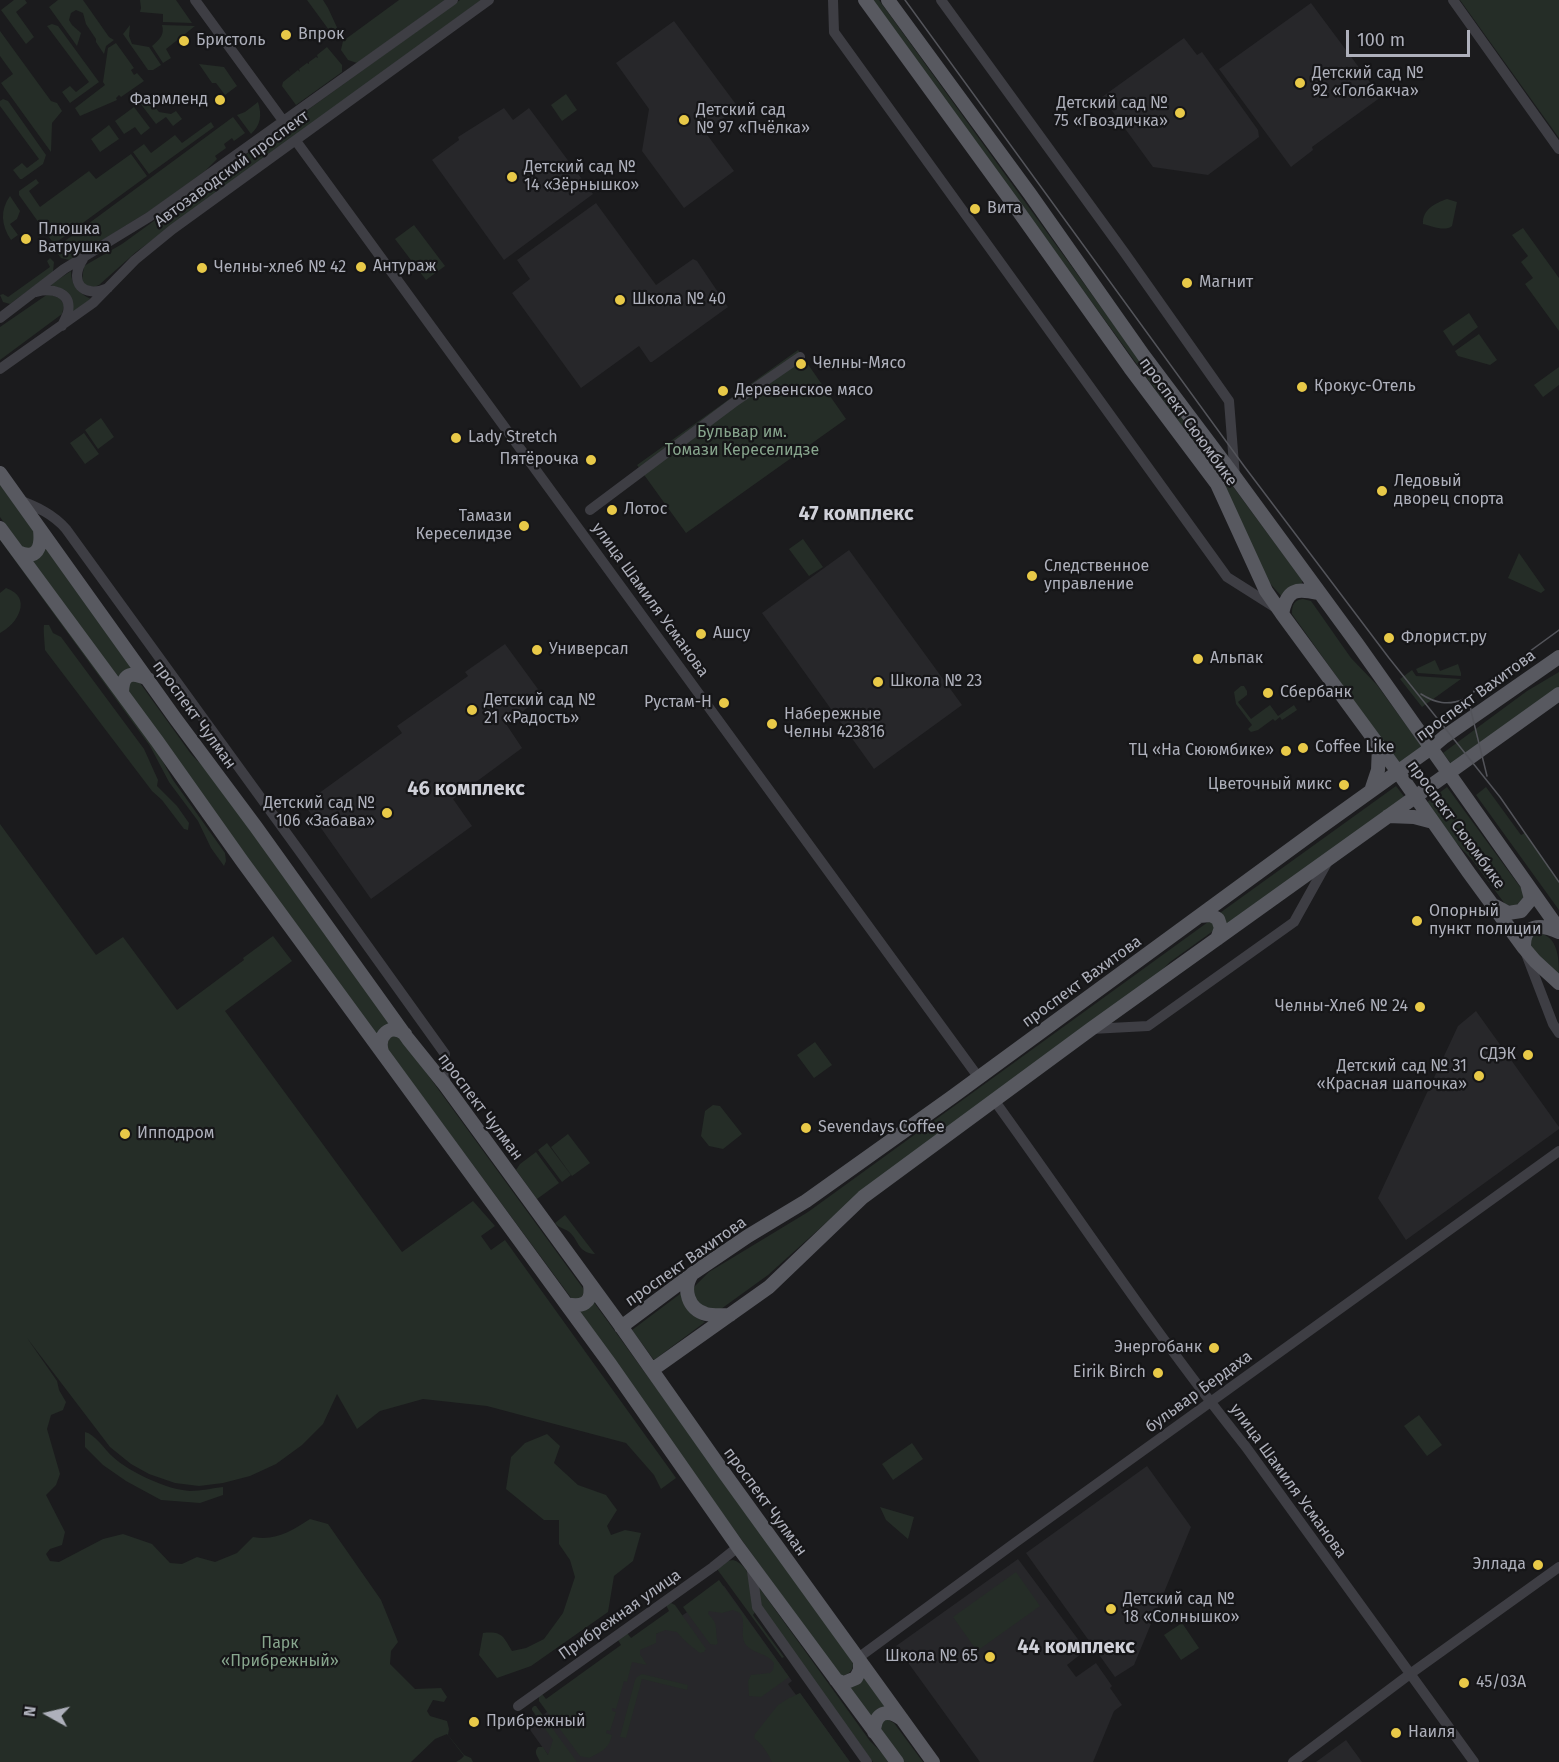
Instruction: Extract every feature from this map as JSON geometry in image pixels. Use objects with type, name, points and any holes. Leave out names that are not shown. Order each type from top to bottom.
[{"type":"main road","name":"проспект Сююмбике","points":[[865,0],[1130,368],[1217,484],[1266,591],[1280,612],[1524,948],[1559,983]]},
{"type":"main road","name":"проспект Сююмбике","points":[[888,0],[1030,194],[1144,356],[1235,477],[1449,772],[1559,930]]},
{"type":"main road","name":"проспект Чулман","points":[[0,473],[405,1034],[445,1085],[621,1327],[724,1474],[933,1762]]},
{"type":"main road","points":[[0,528],[122,692],[242,861],[566,1304],[738,1547],[897,1762]]},
{"type":"main road","points":[[18,552],[28,555],[38,550],[40,530]]},
{"type":"main road","points":[[1280,612],[1294,591],[1304,590],[1318,593]]},
{"type":"main road","name":"проспект Вахитова","points":[[621,1327],[692,1274],[747,1236],[806,1201],[979,1078],[1444,737],[1559,657]]},
{"type":"main road","points":[[122,692],[125,677],[137,675],[148,680]]},
{"type":"main road","points":[[652,1370],[776,1280],[863,1197],[1091,1029],[1559,694]]},
{"type":"main road","points":[[1412,721],[1425,732],[1444,737]]},
{"type":"main road","points":[[1371,792],[1378,770],[1379,746]]},
{"type":"main road","points":[[1463,762],[1461,780],[1467,797]]},
{"type":"main road","points":[[1388,816],[1432,822]]},
{"type":"main road","points":[[1493,905],[1508,913],[1521,911],[1531,899],[1526,881]]},
{"type":"main road","points":[[1199,916],[1211,915],[1218,919],[1221,928],[1217,939]]},
{"type":"main road","points":[[1524,948],[1524,938],[1531,928],[1547,927],[1559,930]]},
{"type":"main road","points":[[383,1054],[381,1042],[389,1030],[396,1029],[405,1034]]},
{"type":"main road","points":[[692,1274],[687,1292],[688,1298],[696,1309],[709,1315],[730,1315]]},
{"type":"main road","points":[[566,1304],[575,1306],[587,1301],[591,1293],[590,1285]]},
{"type":"main road","points":[[836,1680],[844,1683],[856,1678],[860,1670],[859,1660]]},
{"type":"main road","points":[[874,1732],[876,1720],[883,1714],[889,1713],[902,1719]]},
{"type":"street","points":[[195,0],[284,122]]},
{"type":"street","name":"Автозаводский проспект","points":[[0,318],[64,269],[149,217],[453,0]]},
{"type":"street","name":"Автозаводский проспект","points":[[0,369],[93,303],[135,260],[173,229],[489,0]]},
{"type":"street","points":[[833,0],[834,32],[1227,577],[1280,612]]},
{"type":"street","points":[[941,0],[1124,252],[1228,401],[1235,477]]},
{"type":"street","points":[[1453,0],[1559,149]]},
{"type":"street","name":"улица Шамиля Усманова","points":[[296,141],[979,1078]]},
{"type":"street","points":[[86,256],[77,268],[76,274],[80,285],[91,292],[108,288]]},
{"type":"street","points":[[34,292],[52,289],[62,294],[66,299],[68,312],[62,326]]},
{"type":"street","points":[[590,510],[800,357]]},
{"type":"street","points":[[18,499],[56,518],[66,529],[445,1054],[445,1085]]},
{"type":"street","points":[[1091,1029],[1148,1026],[1294,922],[1330,857]]},
{"type":"street","points":[[1524,948],[1553,1024],[1559,1033]]},
{"type":"street","name":"улица Шамиля Усманова","points":[[994,1100],[1132,1297],[1246,1447],[1474,1762]]},
{"type":"street","name":"бульвар Бердаха","points":[[859,1660],[1016,1542],[1559,1151]]},
{"type":"street","name":"Прибрежная улица","points":[[518,1706],[738,1547]]},
{"type":"street","points":[[751,1564],[757,1607],[867,1762]]},
{"type":"street","points":[[1293,1762],[1559,1567]]},
{"type":"shaded area","name":"Детский сад № 92 «Голбакча»","points":[[1311,3],[1381,97],[1312,147],[1313,150],[1291,167],[1219,69]]},
{"type":"shaded area","name":"Детский сад № 97 «Пчёлка»","points":[[674,21],[738,107],[705,132],[734,171],[684,208],[642,151],[649,109],[616,63]]},
{"type":"shaded area","name":"Детский сад № 75 «Гвоздичка»","points":[[1184,38],[1197,55],[1202,52],[1258,130],[1259,137],[1208,175],[1153,167],[1102,97]]},
{"type":"shaded area","name":"Детский сад № 14 «Зёрнышко»","points":[[504,108],[513,120],[529,108],[593,194],[504,260],[432,160],[459,140],[458,137]]},
{"type":"shaded area","name":"Школа № 40","points":[[596,203],[656,285],[693,259],[697,261],[728,307],[652,362],[639,346],[581,388],[512,293],[530,279],[517,260]]},
{"type":"shaded area","name":"Школа № 23","points":[[849,550],[962,705],[874,769],[762,613]]},
{"type":"shaded area","points":[[505,644],[543,696],[506,724],[522,748],[453,799],[472,826],[371,899],[304,804],[402,733],[397,726],[468,676],[465,672]]},
{"type":"shaded area","name":"Детский сад № 31 «Красная шапочка»","points":[[1476,1011],[1559,1129],[1406,1240],[1378,1198],[1458,1026]]},
{"type":"shaded area","name":"Детский сад № 18 «Солнышко»","points":[[1147,1466],[1191,1527],[1134,1665],[1115,1677],[1026,1553]]},
{"type":"shaded area","name":"Школа № 65","points":[[1018,1559],[1086,1650],[1067,1665],[1076,1677],[1096,1663],[1122,1705],[1114,1711],[1093,1762],[980,1762],[896,1646]]},
{"type":"shaded area","points":[[724,1586],[792,1681],[788,1684],[793,1691],[797,1696],[800,1693],[850,1762],[553,1762],[528,1727]]},
{"type":"shaded area","points":[[1346,1740],[1362,1762],[1316,1762]]},
{"type":"green space","points":[[14,0],[25,0],[27,3],[16,12],[34,37],[26,44],[1,10]]},
{"type":"green space","points":[[58,0],[83,0],[109,37],[114,40],[106,46],[104,54],[86,24],[83,13],[76,10],[71,13],[69,20],[81,33],[77,46],[49,7]]},
{"type":"green space","points":[[140,0],[176,0],[192,23],[163,22],[163,14],[140,12]]},
{"type":"green space","points":[[307,0],[323,0],[341,36],[337,41]]},
{"type":"green space","points":[[399,0],[445,0],[357,63],[348,60],[341,50],[343,41]]},
{"type":"green space","points":[[460,0],[481,0],[136,252],[99,285],[94,287],[85,285],[82,280],[84,266],[122,244]]},
{"type":"green space","points":[[872,0],[879,0],[1302,583],[1282,597],[1268,581],[1219,477]]},
{"type":"green space","points":[[1460,0],[1559,0],[1559,138]]},
{"type":"green space","points":[[52,24],[58,26],[99,82],[70,103],[62,92],[70,86],[76,92],[89,82],[47,26]]},
{"type":"green space","points":[[130,25],[129,36],[132,44],[149,47],[161,65],[148,70],[123,34]]},
{"type":"green space","points":[[162,25],[195,26],[166,49],[171,58],[163,63],[152,46],[162,34]]},
{"type":"green space","points":[[0,31],[51,101],[57,103],[62,111],[52,123],[51,152],[1,83],[13,74],[0,56]]},
{"type":"green space","points":[[116,43],[134,68],[131,70],[134,75],[137,73],[144,81],[121,97],[119,95],[117,100],[80,116],[75,108],[105,85],[103,82],[108,48]]},
{"type":"green space","points":[[327,47],[342,65],[342,72],[296,105],[282,86],[283,82],[298,70],[300,72],[299,69],[307,63],[318,58],[317,55]]},
{"type":"green space","points":[[199,64],[224,67],[237,86],[225,95],[216,83],[212,83]]},
{"type":"green space","points":[[566,94],[577,110],[562,121],[551,105]]},
{"type":"green space","points":[[3,99],[8,101],[46,155],[43,164],[22,179],[13,170],[22,163],[27,168],[39,159],[0,106],[0,101]]},
{"type":"green space","points":[[145,100],[152,103],[159,112],[171,114],[176,111],[182,119],[173,126],[166,117],[156,124],[140,103]]},
{"type":"green space","points":[[258,102],[260,120],[251,134],[237,115]]},
{"type":"green space","points":[[134,107],[150,128],[141,135],[135,127],[124,134],[115,121]]},
{"type":"green space","points":[[233,117],[245,133],[234,141],[232,138],[224,144],[226,148],[215,156],[217,159],[205,171],[151,210],[70,260],[61,258],[54,249]]},
{"type":"green space","points":[[211,122],[214,127],[149,174],[133,152],[144,144],[151,153],[175,135],[182,143]]},
{"type":"green space","points":[[109,125],[119,139],[100,152],[91,139]]},
{"type":"green space","points":[[131,154],[147,176],[54,244],[19,195],[19,191],[36,179],[39,183],[29,191],[40,207],[89,171],[96,179]]},
{"type":"green space","points":[[10,196],[20,211],[17,219],[10,224],[18,235],[11,240],[5,229],[3,218],[3,212]]},
{"type":"green space","points":[[1447,199],[1457,202],[1452,226],[1442,229],[1423,224],[1427,211]]},
{"type":"green space","points":[[414,225],[445,266],[426,280],[395,239]]},
{"type":"green space","points":[[1523,228],[1559,278],[1559,331],[1525,284],[1533,278],[1521,262],[1528,256],[1512,235]]},
{"type":"green space","points":[[50,258],[54,262],[53,272],[10,304],[3,302],[0,295],[8,297],[50,267],[47,261]]},
{"type":"green space","points":[[71,271],[76,288],[91,299],[72,313],[65,290],[50,285]]},
{"type":"green space","points":[[48,294],[60,298],[64,305],[62,314],[0,360],[0,327]]},
{"type":"green space","points":[[1469,313],[1478,327],[1453,346],[1443,331]]},
{"type":"green space","points":[[1479,334],[1497,360],[1490,365],[1458,356],[1455,351]]},
{"type":"green space","name":"Бульвар им. Томази Кереселидзе","points":[[798,350],[846,419],[686,533],[637,465]]},
{"type":"green space","points":[[1559,367],[1559,385],[1543,397],[1534,385]]},
{"type":"green space","points":[[101,418],[114,437],[98,449],[85,430]]},
{"type":"green space","points":[[84,433],[99,454],[85,464],[70,443]]},
{"type":"green space","points":[[0,484],[36,534],[31,548],[22,548],[0,517]]},
{"type":"green space","points":[[0,535],[153,744],[173,780],[225,853],[224,866],[211,848],[198,821],[169,782],[150,746],[0,540]]},
{"type":"green space","points":[[803,539],[823,567],[809,576],[789,549]]},
{"type":"green space","points":[[44,545],[137,670],[118,681],[31,560]]},
{"type":"green space","points":[[1519,553],[1545,590],[1541,593],[1508,578]]},
{"type":"green space","points":[[6,588],[14,592],[21,604],[17,617],[7,629],[0,633],[0,593]]},
{"type":"green space","points":[[1297,600],[1311,601],[1351,658],[1377,685],[1422,747],[1399,764],[1292,614],[1294,604]]},
{"type":"green space","points":[[44,625],[49,625],[53,633],[61,637],[144,749],[158,780],[157,786],[177,806],[189,823],[188,830],[184,829],[162,800],[152,791],[45,650]]},
{"type":"green space","points":[[1435,660],[1440,671],[1458,664],[1461,676],[1418,673],[1416,669]]},
{"type":"green space","points":[[1412,670],[1416,676],[1461,679],[1422,707],[1400,679]]},
{"type":"green space","points":[[1559,672],[1559,687],[1452,765],[1443,753],[1527,691]]},
{"type":"green space","points":[[132,680],[140,683],[191,754],[214,778],[394,1026],[377,1038],[128,693],[127,684]]},
{"type":"green space","points":[[1244,686],[1247,695],[1238,702],[1251,719],[1270,705],[1278,716],[1294,705],[1297,710],[1282,720],[1280,717],[1275,721],[1273,719],[1258,730],[1251,732],[1248,729],[1252,725],[1236,704],[1234,692]]},
{"type":"green space","points":[[1396,786],[1406,799],[1226,927],[1217,915]]},
{"type":"green space","points":[[1447,787],[1526,895],[1515,907],[1505,904],[1473,861],[1447,833],[1426,803]]},
{"type":"green space","points":[[1486,787],[1521,835],[1525,833],[1559,881],[1559,910],[1476,795]]},
{"type":"green space","name":"Парк «Прибрежный»","points":[[0,824],[96,955],[123,937],[177,1010],[273,936],[292,961],[225,1011],[402,1252],[473,1201],[495,1226],[481,1236],[491,1250],[505,1240],[676,1478],[661,1489],[654,1475],[626,1443],[487,1406],[423,1399],[380,1411],[357,1429],[337,1394],[323,1424],[302,1445],[276,1464],[250,1476],[223,1483],[199,1486],[175,1483],[149,1474],[131,1464],[110,1447],[27,1338],[57,1381],[66,1402],[63,1410],[51,1415],[47,1429],[60,1474],[56,1485],[46,1495],[65,1532],[62,1545],[50,1549],[46,1554],[50,1561],[59,1562],[103,1539],[123,1534],[152,1544],[170,1563],[182,1564],[197,1557],[215,1562],[237,1553],[253,1537],[277,1536],[310,1519],[328,1524],[381,1600],[398,1642],[391,1651],[390,1664],[415,1689],[441,1688],[447,1697],[444,1702],[433,1700],[427,1711],[430,1716],[447,1721],[448,1735],[464,1755],[471,1758],[473,1762],[456,1762],[464,1756],[447,1734],[435,1739],[411,1762],[0,1762]]},
{"type":"green space","points":[[1208,922],[1212,922],[1215,927],[1213,931],[1170,962],[1148,984],[858,1194],[768,1275],[721,1309],[704,1309],[696,1300],[693,1288],[709,1272],[808,1212]]},
{"type":"green space","points":[[1538,933],[1545,935],[1554,944],[1558,956],[1559,977],[1531,949],[1530,940]]},
{"type":"green space","points":[[393,1033],[401,1038],[585,1291],[578,1300],[572,1299],[388,1050],[387,1036]]},
{"type":"green space","points":[[815,1042],[832,1065],[814,1078],[797,1055]]},
{"type":"green space","points":[[713,1105],[720,1106],[742,1134],[723,1149],[709,1146],[701,1136],[705,1111]]},
{"type":"green space","points":[[568,1134],[590,1163],[572,1176],[551,1147]]},
{"type":"green space","points":[[547,1143],[571,1175],[562,1182],[538,1150]]},
{"type":"green space","points":[[536,1152],[559,1183],[537,1199],[516,1170]]},
{"type":"green space","points":[[565,1215],[595,1254],[585,1251],[572,1234],[555,1223]]},
{"type":"green space","points":[[684,1291],[690,1310],[705,1322],[654,1360],[632,1330]]},
{"type":"green space","points":[[593,1301],[849,1654],[853,1668],[849,1673],[842,1676],[839,1674],[691,1470],[579,1310]]},
{"type":"green space","points":[[1419,1415],[1442,1445],[1427,1456],[1404,1426]]},
{"type":"green space","points":[[85,1432],[96,1439],[120,1463],[149,1479],[190,1491],[223,1487],[223,1495],[200,1503],[161,1500],[126,1481],[103,1465],[85,1447]]},
{"type":"green space","points":[[547,1434],[560,1446],[554,1463],[578,1485],[606,1495],[617,1510],[607,1526],[611,1535],[625,1530],[641,1533],[633,1561],[614,1576],[608,1612],[531,1666],[497,1678],[479,1655],[483,1633],[498,1634],[512,1651],[526,1648],[544,1639],[563,1613],[575,1577],[570,1560],[559,1544],[559,1520],[544,1520],[506,1489],[511,1457],[525,1443]]},
{"type":"green space","points":[[912,1443],[923,1459],[893,1480],[882,1464]]},
{"type":"green space","points":[[880,1507],[914,1517],[908,1539],[886,1520]]},
{"type":"green space","points":[[733,1560],[745,1568],[751,1581],[756,1611],[753,1615],[784,1657],[782,1658],[717,1569]]},
{"type":"green space","points":[[1016,1572],[1040,1606],[977,1651],[953,1617]]},
{"type":"green space","points":[[719,1580],[789,1677],[761,1697],[749,1696],[748,1681],[751,1675],[770,1673],[774,1663],[768,1657],[746,1645],[740,1613],[733,1610],[722,1613],[709,1611],[708,1614],[715,1624],[718,1643],[716,1645],[710,1644],[683,1607]]},
{"type":"green space","points":[[758,1586],[870,1741],[891,1762],[873,1762],[760,1607]]},
{"type":"green space","points":[[671,1603],[675,1605],[706,1649],[700,1653],[677,1632],[665,1630],[656,1634],[656,1643],[640,1650],[647,1665],[632,1662],[616,1709],[612,1708],[612,1711],[616,1712],[610,1731],[607,1730],[606,1733],[612,1735],[609,1744],[601,1752],[589,1758],[580,1756],[539,1701],[539,1696],[542,1694],[546,1699],[621,1645],[618,1640],[627,1633],[631,1638],[669,1611],[666,1605]]},
{"type":"green space","points":[[1182,1623],[1199,1648],[1181,1660],[1164,1635]]},
{"type":"green space","points":[[864,1673],[885,1707],[877,1709],[870,1718],[847,1687]]},
{"type":"green space","points":[[642,1674],[688,1685],[687,1690],[642,1679],[626,1738],[620,1737],[635,1680]]},
{"type":"green space","points":[[800,1693],[850,1762],[772,1762],[754,1738],[778,1705]]},
{"type":"green space","points":[[534,1706],[577,1762],[540,1762],[536,1753],[538,1747],[543,1747],[548,1755],[553,1740],[532,1710]]},
{"type":"green space","points":[[887,1719],[894,1723],[923,1762],[902,1762],[879,1731],[880,1723]]},
{"type":"tram line","points":[[905,0],[1244,466],[1389,658],[1500,797],[1559,882]]},
{"type":"tram line","points":[[1421,694],[1431,700],[1442,702],[1464,699],[1559,630]]},
{"type":"tram line","points":[[1474,691],[1470,703],[1471,711],[1487,776]]},
{"type":"place","name":"Впрок","points":[[286,35]]},
{"type":"place","name":"Бристоль","points":[[184,41]]},
{"type":"place","name":"Детский сад № 92 «Голбакча»","points":[[1300,83]]},
{"type":"place","name":"Фармленд","points":[[220,100]]},
{"type":"place","name":"Детский сад № 75 «Гвоздичка»","points":[[1180,113]]},
{"type":"place","name":"Детский сад № 97 «Пчёлка»","points":[[684,120]]},
{"type":"place","name":"Детский сад № 14 «Зёрнышко»","points":[[512,177]]},
{"type":"place","name":"Вита","points":[[975,209]]},
{"type":"place","name":"Плюшка Ватрушка","points":[[26,239]]},
{"type":"place","name":"Антураж","points":[[361,267]]},
{"type":"place","name":"Челны-хлеб № 42","points":[[202,268]]},
{"type":"place","name":"Магнит","points":[[1187,283]]},
{"type":"place","name":"Школа № 40","points":[[620,300]]},
{"type":"place","name":"Челны-Мясо","points":[[801,364]]},
{"type":"place","name":"Крокус-Отель","points":[[1302,387]]},
{"type":"place","name":"Деревенское мясо","points":[[723,391]]},
{"type":"place","name":"Lady Stretch","points":[[456,438]]},
{"type":"place","name":"Пятёрочка","points":[[591,460]]},
{"type":"place","name":"Ледовый дворец спорта","points":[[1382,491]]},
{"type":"place","name":"Лотос","points":[[612,510]]},
{"type":"place","name":"Тамази Кереселидзе","points":[[524,526]]},
{"type":"place","name":"Следственное управление","points":[[1032,576]]},
{"type":"place","name":"Ашсу","points":[[701,634]]},
{"type":"place","name":"Флорист.ру","points":[[1389,638]]},
{"type":"place","name":"Универсал","points":[[537,650]]},
{"type":"place","name":"Альпак","points":[[1198,659]]},
{"type":"place","name":"Школа № 23","points":[[878,682]]},
{"type":"place","name":"Сбербанк","points":[[1268,693]]},
{"type":"place","name":"Рустам-Н","points":[[724,703]]},
{"type":"place","name":"Детский сад № 21 «Радость»","points":[[472,710]]},
{"type":"place","name":"Набережные Челны 423816","points":[[772,724]]},
{"type":"place","name":"Coffee Like","points":[[1303,748]]},
{"type":"place","name":"ТЦ «На Сююмбике»","points":[[1286,751]]},
{"type":"place","name":"Цветочный микс","points":[[1344,785]]},
{"type":"place","name":"Детский сад № 106 «Забава»","points":[[387,813]]},
{"type":"place","name":"Опорный пункт полиции","points":[[1417,921]]},
{"type":"place","name":"Челны-Хлеб № 24","points":[[1420,1007]]},
{"type":"place","name":"СДЭК","points":[[1528,1055]]},
{"type":"place","name":"Детский сад № 31 «Красная шапочка»","points":[[1479,1076]]},
{"type":"place","name":"Sevendays Coffee","points":[[806,1128]]},
{"type":"place","name":"Ипподром","points":[[125,1134]]},
{"type":"place","name":"Энергобанк","points":[[1214,1348]]},
{"type":"place","name":"Eirik Birch","points":[[1158,1373]]},
{"type":"place","name":"Эллада","points":[[1538,1565]]},
{"type":"place","name":"Детский сад № 18 «Солнышко»","points":[[1111,1609]]},
{"type":"place","name":"Школа № 65","points":[[990,1657]]},
{"type":"place","name":"45/03А","points":[[1464,1683]]},
{"type":"place","name":"Прибрежный","points":[[474,1722]]},
{"type":"place","name":"Наиля","points":[[1396,1733]]},
{"type":"district","name":"47 комплекс","points":[[856,514]]},
{"type":"district","name":"46 комплекс","points":[[466,789]]},
{"type":"district","name":"44 комплекс","points":[[1076,1647]]}]
